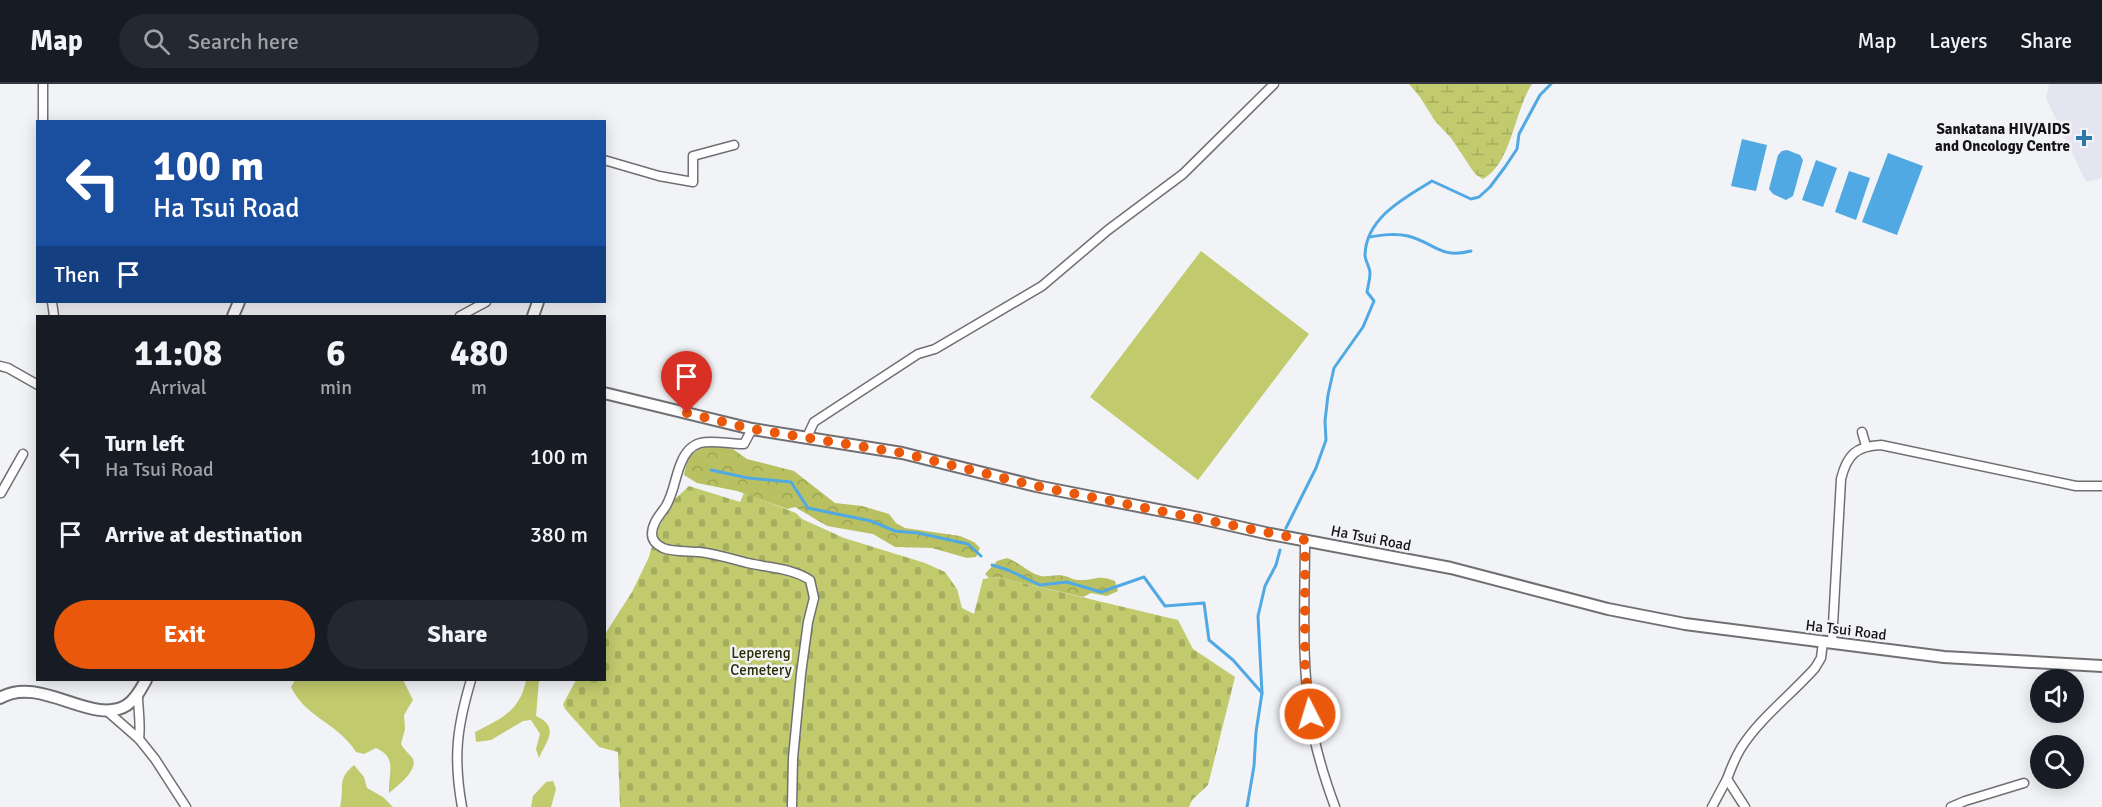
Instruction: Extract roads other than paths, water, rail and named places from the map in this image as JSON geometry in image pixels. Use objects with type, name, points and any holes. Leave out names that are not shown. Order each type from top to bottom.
[{"type":"street","points":[[43,84],[43,120]]},
{"type":"street","points":[[807,437],[814,422],[918,354],[935,349],[1041,286],[1108,230],[1183,174],[1274,84]]},
{"type":"street","points":[[606,161],[659,176],[693,182],[693,156],[734,145]]},
{"type":"street","points":[[462,315],[484,303]]},
{"type":"street","points":[[0,366],[36,384]]},
{"type":"street","name":"Ha Tsui Road","points":[[606,393],[752,429],[902,453],[1046,488],[1451,568],[1610,610],[1685,624],[1944,657],[2102,666]]},
{"type":"street","points":[[752,429],[744,444],[703,441],[693,445],[686,452],[667,504],[654,523],[652,536],[655,542],[664,549],[720,555],[803,575],[810,580],[814,598],[808,622],[801,674],[793,758],[792,807]]},
{"type":"street","points":[[1862,432],[1866,446]]},
{"type":"street","points":[[1712,807],[1728,779],[1734,762],[1748,740],[1760,724],[1815,668],[1828,642],[1841,479],[1844,465],[1853,454],[1866,446],[1881,445],[2076,486],[2102,486]]},
{"type":"street","points":[[0,494],[23,454]]},
{"type":"street","points":[[1305,540],[1305,664],[1310,714],[1316,747],[1335,807]]},
{"type":"street","points":[[107,711],[126,706],[138,695],[146,681]]},
{"type":"street","points":[[462,807],[456,776],[456,759],[460,717],[471,681]]},
{"type":"street","points":[[0,698],[17,692],[30,692],[107,711],[139,739],[186,807]]},
{"type":"street","points":[[138,695],[141,726],[139,739]]},
{"type":"street","points":[[1728,779],[1745,807]]},
{"type":"street","points":[[1951,807],[2024,783]]},
{"type":"water","points":[[1742,139],[1767,145],[1756,191],[1731,186]]},
{"type":"water","points":[[1787,150],[1800,155],[1803,160],[1793,196],[1786,200],[1773,194],[1769,189],[1778,155]]},
{"type":"water","points":[[1888,153],[1923,166],[1897,235],[1862,222]]},
{"type":"water","points":[[1816,160],[1837,168],[1823,207],[1802,200]]},
{"type":"water","points":[[1849,171],[1870,178],[1856,220],[1835,212]]},
{"type":"waterway","points":[[1286,528],[1316,468],[1326,440],[1325,421],[1334,368],[1363,327],[1374,301],[1367,292],[1370,273],[1365,255],[1372,230],[1388,210],[1432,181],[1471,199],[1479,197],[1490,187],[1517,149],[1519,134],[1540,95],[1551,84]]},
{"type":"waterway","points":[[1369,237],[1403,235],[1445,252],[1471,251]]},
{"type":"waterway","points":[[711,470],[748,478],[791,482],[808,508],[871,521],[895,531],[918,533],[968,544],[981,556]]},
{"type":"waterway","points":[[1247,807],[1262,693],[1258,616],[1265,586],[1276,565],[1280,550]]},
{"type":"waterway","points":[[992,565],[1040,585],[1067,582],[1101,592],[1144,577],[1165,606],[1204,603],[1209,640],[1233,660],[1262,693]]},
{"type":"place","name":"Sankatana HIV/AIDS and Oncology Centre","points":[[2084,138]]},
{"type":"park label","name":"Lepereng Cemetery","points":[[761,662]]}]
